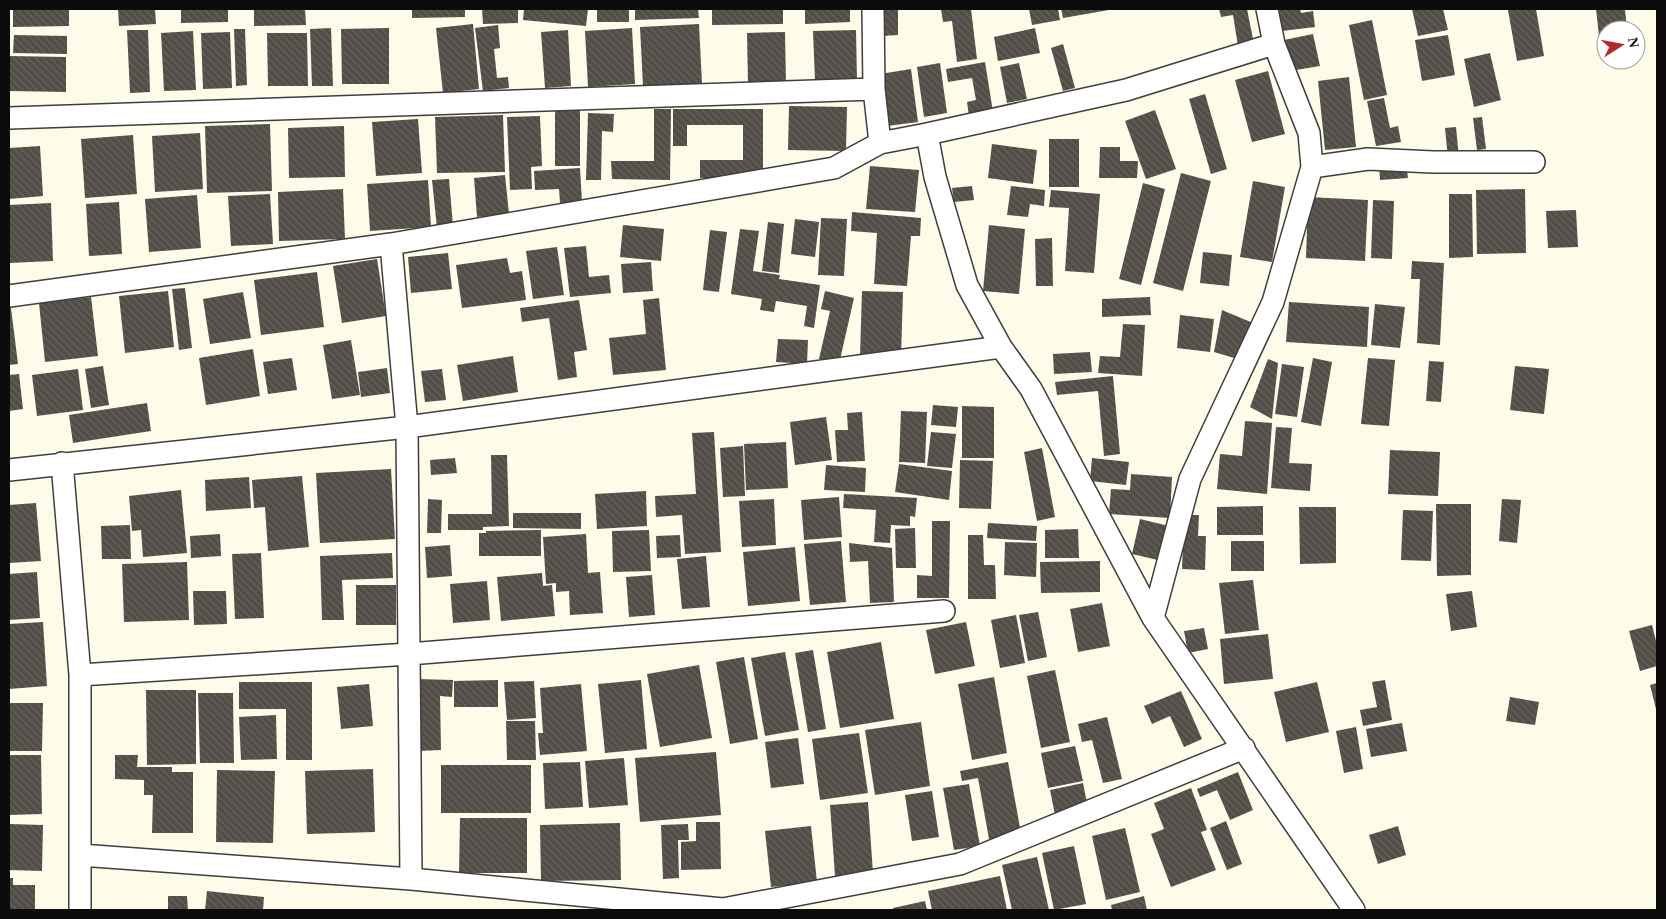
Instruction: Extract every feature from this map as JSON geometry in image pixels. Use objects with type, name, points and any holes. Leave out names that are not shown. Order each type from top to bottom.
[{"type":"street","points":[[873,9],[874,89],[880,143]]},
{"type":"street","points":[[1153,618],[1190,479],[1272,302],[1312,167],[1310,133],[1274,44],[1267,9]]},
{"type":"street","points":[[9,296],[391,244],[834,168],[880,143],[1126,90],[1274,44]]},
{"type":"street","points":[[9,118],[874,89]]},
{"type":"street","points":[[926,134],[935,178],[967,285],[1001,347],[1032,390],[1153,618],[1354,910]]},
{"type":"street","points":[[1312,167],[1368,159],[1433,162],[1534,162]]},
{"type":"street","points":[[391,244],[407,427],[411,879]]},
{"type":"street","points":[[9,470],[407,427],[1001,347]]},
{"type":"street","points":[[62,463],[80,674],[80,910]]},
{"type":"street","points":[[80,674],[409,654],[944,611]]},
{"type":"street","points":[[80,855],[411,879],[723,909],[960,864],[1244,748]]},
{"type":"building","points":[[13,9],[69,9],[69,26],[13,27]]},
{"type":"building","points":[[118,9],[155,9],[156,24],[119,26]]},
{"type":"building","points":[[181,9],[228,9],[228,22],[181,23]]},
{"type":"building","points":[[254,9],[305,9],[306,25],[254,26]]},
{"type":"building","points":[[412,9],[465,9],[465,17],[412,18]]},
{"type":"building","points":[[482,9],[518,9],[518,23],[483,24]]},
{"type":"building","points":[[524,9],[588,9],[586,26],[523,20]]},
{"type":"building","points":[[597,9],[629,9],[629,22],[597,22]]},
{"type":"building","points":[[635,9],[698,9],[699,18],[635,20]]},
{"type":"building","points":[[712,9],[783,9],[783,24],[712,25]]},
{"type":"building","points":[[805,9],[850,9],[850,22],[805,24]]},
{"type":"building","points":[[882,9],[898,9],[898,35],[882,36]]},
{"type":"building","points":[[941,9],[971,9],[977,59],[957,62],[952,21],[943,22]]},
{"type":"building","points":[[1029,9],[1058,9],[1060,20],[1032,25]]},
{"type":"building","points":[[1061,9],[1109,9],[1109,10],[1063,18]]},
{"type":"building","points":[[1219,9],[1247,9],[1254,44],[1238,46],[1233,15],[1221,17]]},
{"type":"building","points":[[1279,9],[1300,9],[1301,13],[1313,11],[1315,27],[1282,31]]},
{"type":"building","points":[[1412,9],[1443,9],[1448,30],[1418,36]]},
{"type":"building","points":[[1536,9],[1544,56],[1517,61],[1508,10]]},
{"type":"building","points":[[1596,9],[1625,9],[1626,20],[1597,20]]},
{"type":"building","points":[[1372,20],[1387,95],[1364,100],[1349,25]]},
{"type":"building","points":[[473,24],[479,89],[443,93],[436,28]]},
{"type":"building","points":[[699,24],[702,84],[643,86],[640,27]]},
{"type":"building","points":[[498,25],[500,48],[494,49],[497,78],[508,77],[509,88],[483,91],[475,28]]},
{"type":"building","points":[[331,28],[333,86],[312,86],[310,29]]},
{"type":"building","points":[[389,28],[389,84],[342,84],[341,29]]},
{"type":"building","points":[[632,28],[635,84],[588,87],[585,31]]},
{"type":"building","points":[[1035,28],[1040,53],[998,61],[994,37]]},
{"type":"building","points":[[234,29],[245,29],[247,85],[236,86]]},
{"type":"building","points":[[127,30],[148,30],[150,92],[130,93]]},
{"type":"building","points":[[568,30],[571,86],[545,88],[541,32]]},
{"type":"building","points":[[856,30],[857,81],[815,81],[813,31]]},
{"type":"building","points":[[193,31],[196,90],[164,91],[161,33]]},
{"type":"building","points":[[230,32],[232,88],[203,89],[201,33]]},
{"type":"building","points":[[785,32],[786,84],[748,85],[747,33]]},
{"type":"building","points":[[267,33],[307,33],[308,86],[268,86]]},
{"type":"building","points":[[1313,34],[1320,66],[1290,71],[1284,40]]},
{"type":"building","points":[[14,35],[67,36],[67,54],[13,53]]},
{"type":"building","points":[[1448,35],[1455,75],[1422,81],[1415,40]]},
{"type":"building","points":[[1063,44],[1075,88],[1063,91],[1051,48]]},
{"type":"building","points":[[1490,53],[1501,100],[1474,107],[1464,59]]},
{"type":"building","points":[[9,56],[66,57],[66,92],[9,91]]},
{"type":"building","points":[[985,62],[993,112],[969,116],[967,102],[976,100],[972,78],[948,82],[946,69]]},
{"type":"building","points":[[940,63],[947,113],[924,117],[917,67]]},
{"type":"building","points":[[1019,63],[1027,99],[1007,103],[1000,67]]},
{"type":"building","points":[[911,69],[918,122],[887,126],[880,74]]},
{"type":"building","points":[[1268,71],[1285,134],[1252,142],[1235,80]]},
{"type":"building","points":[[1349,77],[1356,147],[1325,150],[1318,81]]},
{"type":"building","points":[[1205,94],[1227,169],[1211,174],[1189,99]]},
{"type":"building","points":[[1384,98],[1390,128],[1398,126],[1401,142],[1376,146],[1367,101]]},
{"type":"building","points":[[789,106],[847,107],[846,151],[788,150]]},
{"type":"building","points":[[555,109],[580,109],[580,166],[555,166]]},
{"type":"building","points":[[654,109],[671,109],[670,180],[612,179],[611,161],[654,161]]},
{"type":"building","points":[[673,109],[763,109],[763,178],[700,178],[700,160],[743,160],[743,125],[687,125],[687,146],[673,146]]},
{"type":"building","points":[[1155,110],[1176,169],[1146,179],[1125,121]]},
{"type":"building","points":[[588,113],[614,114],[613,132],[602,131],[601,180],[586,180]]},
{"type":"building","points":[[503,115],[505,172],[437,173],[435,117]]},
{"type":"building","points":[[540,116],[542,166],[531,167],[532,189],[510,190],[507,117]]},
{"type":"building","points":[[1482,117],[1486,149],[1477,150],[1473,118]]},
{"type":"building","points":[[418,119],[422,173],[376,176],[372,122]]},
{"type":"building","points":[[270,124],[272,191],[207,193],[205,126]]},
{"type":"building","points":[[344,126],[345,177],[289,178],[288,128]]},
{"type":"building","points":[[1456,127],[1459,158],[1448,159],[1445,128]]},
{"type":"building","points":[[200,133],[203,189],[155,192],[152,136]]},
{"type":"building","points":[[133,135],[137,194],[85,198],[81,139]]},
{"type":"building","points":[[1049,139],[1079,139],[1079,187],[1049,187]]},
{"type":"building","points":[[992,144],[1037,150],[1033,184],[988,178]]},
{"type":"building","points":[[40,146],[43,196],[9,199],[9,148]]},
{"type":"building","points":[[1100,147],[1120,147],[1120,161],[1138,161],[1137,178],[1099,178]]},
{"type":"building","points":[[1406,163],[1408,178],[1380,180],[1379,166]]},
{"type":"building","points":[[870,166],[919,170],[915,212],[866,209]]},
{"type":"building","points":[[580,168],[582,202],[560,203],[559,189],[535,190],[534,171]]},
{"type":"building","points":[[1181,173],[1211,181],[1183,291],[1153,283]]},
{"type":"building","points":[[505,175],[509,214],[477,217],[474,178]]},
{"type":"building","points":[[449,179],[453,226],[437,228],[432,180]]},
{"type":"building","points":[[428,180],[431,227],[370,231],[367,184]]},
{"type":"building","points":[[1253,181],[1285,187],[1272,262],[1240,257]]},
{"type":"building","points":[[1143,183],[1165,189],[1141,285],[1119,279]]},
{"type":"building","points":[[972,186],[974,200],[954,202],[952,188]]},
{"type":"building","points":[[1011,186],[1045,190],[1044,206],[1030,204],[1028,217],[1007,215]]},
{"type":"building","points":[[343,189],[345,239],[279,241],[278,192]]},
{"type":"building","points":[[1525,189],[1526,253],[1477,254],[1476,190]]},
{"type":"building","points":[[1051,190],[1100,194],[1094,273],[1065,271],[1069,208],[1049,207]]},
{"type":"building","points":[[270,194],[273,244],[231,246],[228,196]]},
{"type":"building","points":[[1449,194],[1472,194],[1473,257],[1449,258]]},
{"type":"building","points":[[197,195],[201,248],[149,252],[145,199]]},
{"type":"building","points":[[1308,197],[1368,200],[1365,261],[1306,258]]},
{"type":"building","points":[[1373,200],[1394,201],[1392,259],[1371,258]]},
{"type":"building","points":[[119,202],[122,254],[89,256],[86,204]]},
{"type":"building","points":[[51,203],[53,261],[9,263],[9,205]]},
{"type":"building","points":[[1576,210],[1578,247],[1548,248],[1546,211]]},
{"type":"building","points":[[852,212],[921,218],[920,236],[911,236],[907,286],[874,284],[877,233],[851,231]]},
{"type":"building","points":[[821,218],[847,219],[844,276],[818,275]]},
{"type":"building","points":[[795,219],[819,222],[815,257],[791,254]]},
{"type":"building","points":[[768,222],[784,224],[779,273],[762,271]]},
{"type":"building","points":[[623,225],[664,229],[661,261],[620,257]]},
{"type":"building","points":[[989,225],[1025,229],[1019,294],[983,291]]},
{"type":"building","points":[[740,229],[759,231],[753,271],[780,275],[779,279],[820,285],[814,328],[804,326],[807,306],[776,301],[774,312],[760,310],[762,299],[731,294]]},
{"type":"building","points":[[710,230],[727,232],[719,292],[703,290]]},
{"type":"building","points":[[1052,238],[1053,286],[1036,286],[1035,239]]},
{"type":"building","points":[[586,246],[589,277],[609,275],[611,293],[570,297],[564,248]]},
{"type":"building","points":[[557,247],[564,295],[533,299],[526,251]]},
{"type":"building","points":[[1203,252],[1232,255],[1229,286],[1200,283]]},
{"type":"building","points":[[448,253],[452,289],[411,293],[408,257]]},
{"type":"building","points":[[507,258],[510,273],[522,271],[526,300],[462,308],[456,265]]},
{"type":"building","points":[[377,259],[386,316],[342,323],[333,266]]},
{"type":"building","points":[[1412,261],[1444,263],[1440,345],[1417,343],[1420,279],[1411,279]]},
{"type":"building","points":[[651,262],[653,291],[623,293],[621,264]]},
{"type":"building","points":[[317,272],[324,327],[261,335],[254,280]]},
{"type":"building","points":[[185,288],[192,348],[179,350],[172,289]]},
{"type":"building","points":[[168,291],[174,347],[125,353],[119,296]]},
{"type":"building","points":[[825,291],[854,298],[839,364],[819,359],[830,311],[821,309]]},
{"type":"building","points":[[862,291],[903,292],[901,357],[860,356]]},
{"type":"building","points":[[243,292],[251,338],[210,344],[203,299]]},
{"type":"building","points":[[91,297],[98,356],[45,362],[39,303]]},
{"type":"building","points":[[1150,297],[1151,315],[1102,317],[1102,299]]},
{"type":"building","points":[[659,298],[666,370],[613,375],[609,338],[646,334],[643,300]]},
{"type":"building","points":[[579,300],[587,350],[574,352],[577,377],[558,380],[549,318],[522,322],[520,308]]},
{"type":"building","points":[[1289,302],[1369,307],[1367,347],[1286,342]]},
{"type":"building","points":[[1375,304],[1405,307],[1400,348],[1371,345]]},
{"type":"building","points":[[9,308],[11,308],[18,364],[9,365]]},
{"type":"building","points":[[1222,310],[1253,323],[1234,358],[1214,352]]},
{"type":"building","points":[[1180,315],[1214,319],[1210,352],[1177,348]]},
{"type":"building","points":[[1123,324],[1145,325],[1142,376],[1098,373],[1100,356],[1120,357]]},
{"type":"building","points":[[778,339],[808,340],[807,364],[776,362]]},
{"type":"building","points":[[351,340],[360,395],[332,399],[323,345]]},
{"type":"building","points":[[253,349],[260,396],[206,405],[199,358]]},
{"type":"building","points":[[1090,352],[1092,372],[1054,374],[1053,354]]},
{"type":"building","points":[[513,356],[518,392],[463,401],[457,365]]},
{"type":"building","points":[[292,358],[297,390],[268,394],[263,362]]},
{"type":"building","points":[[1313,358],[1332,362],[1321,426],[1301,422]]},
{"type":"building","points":[[1368,358],[1395,360],[1389,426],[1361,424]]},
{"type":"building","points":[[1268,359],[1278,363],[1272,419],[1250,407]]},
{"type":"building","points":[[1429,361],[1444,362],[1441,402],[1426,401]]},
{"type":"building","points":[[1282,364],[1304,367],[1297,417],[1275,414]]},
{"type":"building","points":[[103,366],[109,405],[91,408],[85,369]]},
{"type":"building","points":[[1515,366],[1549,369],[1544,414],[1510,410]]},
{"type":"building","points":[[387,368],[390,393],[361,397],[358,372]]},
{"type":"building","points":[[78,369],[83,410],[37,416],[32,375]]},
{"type":"building","points":[[442,369],[446,400],[425,402],[421,371]]},
{"type":"building","points":[[19,374],[23,409],[9,411],[9,375]]},
{"type":"building","points":[[1113,376],[1120,454],[1104,456],[1098,391],[1057,395],[1055,382]]},
{"type":"building","points":[[147,403],[151,431],[73,443],[69,415]]},
{"type":"building","points":[[933,405],[958,407],[956,427],[931,425]]},
{"type":"building","points":[[962,406],[994,407],[994,458],[962,458]]},
{"type":"building","points":[[901,411],[927,412],[925,463],[899,462]]},
{"type":"building","points":[[862,412],[865,461],[837,462],[835,430],[848,430],[847,413]]},
{"type":"building","points":[[826,417],[832,460],[795,465],[790,422]]},
{"type":"building","points":[[1245,421],[1272,423],[1267,494],[1217,489],[1220,454],[1242,456]]},
{"type":"building","points":[[1276,427],[1292,428],[1289,463],[1312,464],[1310,491],[1271,488]]},
{"type":"building","points":[[714,432],[721,552],[685,554],[682,515],[656,517],[655,496],[696,494],[692,433]]},
{"type":"building","points":[[931,432],[956,434],[952,468],[927,466]]},
{"type":"building","points":[[786,442],[788,488],[746,490],[744,444]]},
{"type":"building","points":[[743,446],[745,496],[723,497],[720,448]]},
{"type":"building","points":[[1042,448],[1055,517],[1037,521],[1024,452]]},
{"type":"building","points":[[1390,450],[1440,452],[1438,496],[1388,494]]},
{"type":"building","points":[[491,455],[507,455],[509,526],[483,527],[483,530],[448,530],[448,514],[492,514]]},
{"type":"building","points":[[455,458],[457,473],[431,475],[430,460]]},
{"type":"building","points":[[1092,458],[1129,462],[1126,485],[1090,481]]},
{"type":"building","points":[[960,460],[993,461],[991,509],[959,508]]},
{"type":"building","points":[[899,464],[952,471],[949,500],[895,492]]},
{"type":"building","points":[[826,465],[866,468],[865,492],[824,490]]},
{"type":"building","points":[[391,469],[395,539],[320,543],[316,473]]},
{"type":"building","points":[[1131,474],[1172,477],[1170,518],[1109,514],[1111,489],[1130,490]]},
{"type":"building","points":[[302,476],[309,547],[268,551],[265,507],[254,508],[252,480]]},
{"type":"building","points":[[249,477],[251,508],[206,511],[205,480]]},
{"type":"building","points":[[181,490],[187,553],[143,557],[141,530],[132,531],[129,496]]},
{"type":"building","points":[[646,491],[647,526],[597,529],[595,494]]},
{"type":"building","points":[[844,494],[917,498],[915,517],[910,516],[910,526],[891,525],[890,543],[874,542],[876,510],[843,508]]},
{"type":"building","points":[[839,497],[842,537],[804,540],[801,500]]},
{"type":"building","points":[[428,499],[442,500],[441,533],[427,533]]},
{"type":"building","points":[[774,499],[776,545],[742,547],[739,501]]},
{"type":"building","points":[[1502,499],[1521,500],[1517,543],[1499,541]]},
{"type":"building","points":[[36,503],[41,561],[9,563],[9,505]]},
{"type":"building","points":[[1436,504],[1471,504],[1471,575],[1437,576]]},
{"type":"building","points":[[1263,506],[1263,535],[1217,535],[1217,507]]},
{"type":"building","points":[[1299,507],[1336,507],[1336,563],[1300,564]]},
{"type":"building","points":[[1403,510],[1433,511],[1431,561],[1401,560]]},
{"type":"building","points":[[513,513],[581,513],[581,529],[513,528]]},
{"type":"building","points":[[1184,515],[1199,515],[1198,536],[1206,536],[1205,570],[1182,569]]},
{"type":"building","points":[[1140,519],[1169,526],[1162,561],[1132,554]]},
{"type":"building","points":[[932,521],[950,521],[949,598],[917,598],[917,575],[932,576]]},
{"type":"building","points":[[988,523],[1037,526],[1036,541],[987,538]]},
{"type":"building","points":[[130,525],[131,559],[102,559],[101,526]]},
{"type":"building","points":[[915,528],[916,568],[896,568],[895,529]]},
{"type":"building","points":[[1078,529],[1079,558],[1045,558],[1045,530]]},
{"type":"building","points":[[541,530],[541,556],[479,556],[479,533],[486,533],[486,531]]},
{"type":"building","points":[[649,530],[651,571],[613,572],[612,531]]},
{"type":"building","points":[[220,534],[221,556],[191,558],[190,536]]},
{"type":"building","points":[[586,534],[588,573],[600,572],[603,613],[570,615],[569,591],[556,592],[556,583],[546,584],[543,537]]},
{"type":"building","points":[[680,535],[681,557],[657,558],[656,536]]},
{"type":"building","points":[[968,535],[983,535],[984,565],[995,565],[996,599],[968,599]]},
{"type":"building","points":[[841,541],[846,602],[810,605],[804,544]]},
{"type":"building","points":[[1231,541],[1264,541],[1264,571],[1231,571]]},
{"type":"building","points":[[1005,542],[1037,543],[1036,577],[1004,575]]},
{"type":"building","points":[[849,543],[892,548],[894,602],[870,603],[868,561],[850,562]]},
{"type":"building","points":[[450,545],[452,576],[427,578],[425,547]]},
{"type":"building","points":[[795,547],[800,601],[748,606],[743,552]]},
{"type":"building","points":[[261,553],[264,618],[235,619],[232,554]]},
{"type":"building","points":[[392,553],[393,578],[342,580],[344,620],[322,620],[320,556]]},
{"type":"building","points":[[706,556],[710,607],[682,609],[677,559]]},
{"type":"building","points":[[1100,561],[1100,592],[1041,593],[1040,562]]},
{"type":"building","points":[[187,562],[189,620],[124,622],[122,564]]},
{"type":"building","points":[[37,572],[40,618],[9,620],[9,574]]},
{"type":"building","points":[[542,573],[543,586],[552,585],[555,616],[501,621],[497,577]]},
{"type":"building","points":[[652,575],[655,615],[629,617],[626,577]]},
{"type":"building","points":[[1253,580],[1259,630],[1225,634],[1219,583]]},
{"type":"building","points":[[487,581],[490,620],[453,623],[450,584]]},
{"type":"building","points":[[356,585],[396,585],[396,625],[356,625]]},
{"type":"building","points":[[193,591],[226,591],[227,624],[194,625]]},
{"type":"building","points":[[1472,591],[1477,627],[1451,631],[1446,594]]},
{"type":"building","points":[[1102,603],[1110,646],[1078,652],[1070,609]]},
{"type":"building","points":[[1038,612],[1047,657],[1028,661],[1019,615]]},
{"type":"building","points":[[1016,615],[1025,663],[1000,668],[991,620]]},
{"type":"building","points":[[43,622],[47,686],[9,689],[9,624]]},
{"type":"building","points":[[966,622],[975,666],[935,674],[926,630]]},
{"type":"building","points":[[1652,625],[1657,645],[1657,666],[1640,671],[1629,631]]},
{"type":"building","points":[[1204,628],[1208,649],[1188,653],[1184,631]]},
{"type":"building","points":[[1268,634],[1273,679],[1224,684],[1220,639]]},
{"type":"building","points":[[881,642],[894,719],[840,728],[827,652]]},
{"type":"building","points":[[813,650],[826,729],[808,732],[795,653]]},
{"type":"building","points":[[785,652],[799,730],[765,736],[751,658]]},
{"type":"building","points":[[744,657],[758,739],[730,744],[716,662]]},
{"type":"building","points":[[699,665],[712,738],[660,747],[647,674]]},
{"type":"building","points":[[1055,670],[1070,742],[1041,748],[1027,676]]},
{"type":"building","points":[[994,677],[1007,753],[972,760],[958,684]]},
{"type":"building","points":[[417,679],[453,680],[452,697],[440,696],[441,750],[417,751]]},
{"type":"building","points":[[498,680],[498,707],[454,707],[454,681]]},
{"type":"building","points":[[641,680],[647,749],[605,753],[598,684]]},
{"type":"building","points":[[1385,680],[1392,720],[1363,726],[1360,710],[1377,707],[1372,682]]},
{"type":"building","points":[[534,681],[536,718],[507,720],[504,682]]},
{"type":"building","points":[[239,682],[312,682],[312,760],[286,760],[286,709],[239,709]]},
{"type":"building","points":[[1317,682],[1329,732],[1286,742],[1274,692]]},
{"type":"building","points":[[1657,683],[1657,713],[1650,685]]},
{"type":"building","points":[[369,684],[373,726],[341,729],[337,687]]},
{"type":"building","points":[[581,684],[587,751],[540,755],[538,733],[543,733],[540,688]]},
{"type":"building","points":[[146,690],[196,690],[196,764],[147,765]]},
{"type":"building","points":[[1181,691],[1202,739],[1184,747],[1170,716],[1152,724],[1144,706]]},
{"type":"building","points":[[198,693],[233,693],[234,763],[200,763]]},
{"type":"building","points":[[1510,697],[1539,702],[1535,725],[1506,721]]},
{"type":"building","points":[[9,703],[43,703],[42,751],[9,751]]},
{"type":"building","points":[[276,715],[277,759],[241,760],[239,717]]},
{"type":"building","points":[[1107,717],[1122,779],[1103,783],[1092,740],[1082,742],[1078,724]]},
{"type":"building","points":[[506,721],[535,721],[536,760],[507,760]]},
{"type":"building","points":[[921,722],[930,786],[875,795],[865,730]]},
{"type":"building","points":[[1402,723],[1407,751],[1371,757],[1366,729]]},
{"type":"building","points":[[1356,727],[1363,769],[1344,773],[1336,731]]},
{"type":"building","points":[[859,733],[868,793],[820,800],[812,739]]},
{"type":"building","points":[[798,738],[804,784],[771,788],[765,742]]},
{"type":"building","points":[[1075,746],[1083,781],[1048,788],[1041,753]]},
{"type":"building","points":[[716,752],[721,815],[640,822],[635,758]]},
{"type":"building","points":[[9,755],[41,755],[42,814],[9,815]]},
{"type":"building","points":[[115,755],[138,755],[137,767],[172,767],[172,772],[193,772],[193,833],[152,833],[153,795],[144,795],[144,780],[115,779]]},
{"type":"building","points":[[624,758],[628,805],[589,808],[585,761]]},
{"type":"building","points":[[580,762],[583,807],[545,809],[543,763]]},
{"type":"building","points":[[1008,762],[1021,833],[989,839],[978,778],[962,781],[960,771]]},
{"type":"building","points":[[441,765],[531,765],[531,813],[441,813]]},
{"type":"building","points":[[373,769],[375,832],[307,834],[305,771]]},
{"type":"building","points":[[217,770],[275,771],[273,843],[216,842]]},
{"type":"building","points":[[1238,772],[1253,810],[1230,820],[1217,790],[1200,797],[1197,789]]},
{"type":"building","points":[[1083,783],[1088,808],[1055,815],[1050,790]]},
{"type":"building","points":[[969,784],[980,846],[954,850],[943,788]]},
{"type":"building","points":[[1191,788],[1207,830],[1201,832],[1216,870],[1171,887],[1151,834],[1164,829],[1154,803]]},
{"type":"building","points":[[932,791],[939,837],[912,841],[905,795]]},
{"type":"building","points":[[868,802],[873,873],[835,876],[830,805]]},
{"type":"building","points":[[460,818],[527,818],[527,873],[459,873]]},
{"type":"building","points":[[1226,821],[1242,864],[1227,870],[1210,828]]},
{"type":"building","points":[[696,822],[720,822],[721,869],[681,870],[681,842],[696,841]]},
{"type":"building","points":[[620,823],[621,880],[541,881],[540,825]]},
{"type":"building","points":[[9,824],[43,825],[42,871],[9,870]]},
{"type":"building","points":[[688,824],[689,840],[678,840],[679,878],[663,879],[661,825]]},
{"type":"building","points":[[811,826],[817,882],[771,887],[765,831]]},
{"type":"building","points":[[1398,826],[1406,855],[1378,864],[1369,835]]},
{"type":"building","points":[[1125,828],[1140,892],[1106,900],[1092,836]]},
{"type":"building","points":[[1074,846],[1086,904],[1054,910],[1042,853]]},
{"type":"building","points":[[1037,857],[1049,910],[1012,910],[1002,865]]},
{"type":"building","points":[[1000,876],[1007,910],[932,910],[928,891]]},
{"type":"building","points":[[9,878],[13,878],[13,885],[35,885],[35,910],[9,910]]},
{"type":"building","points":[[207,891],[264,897],[263,910],[205,910]]},
{"type":"building","points":[[168,896],[187,896],[188,910],[168,910]]},
{"type":"building","points":[[1144,896],[1147,910],[1112,910],[1111,905]]},
{"type":"building","points":[[925,901],[927,910],[893,910],[893,908]]}]
